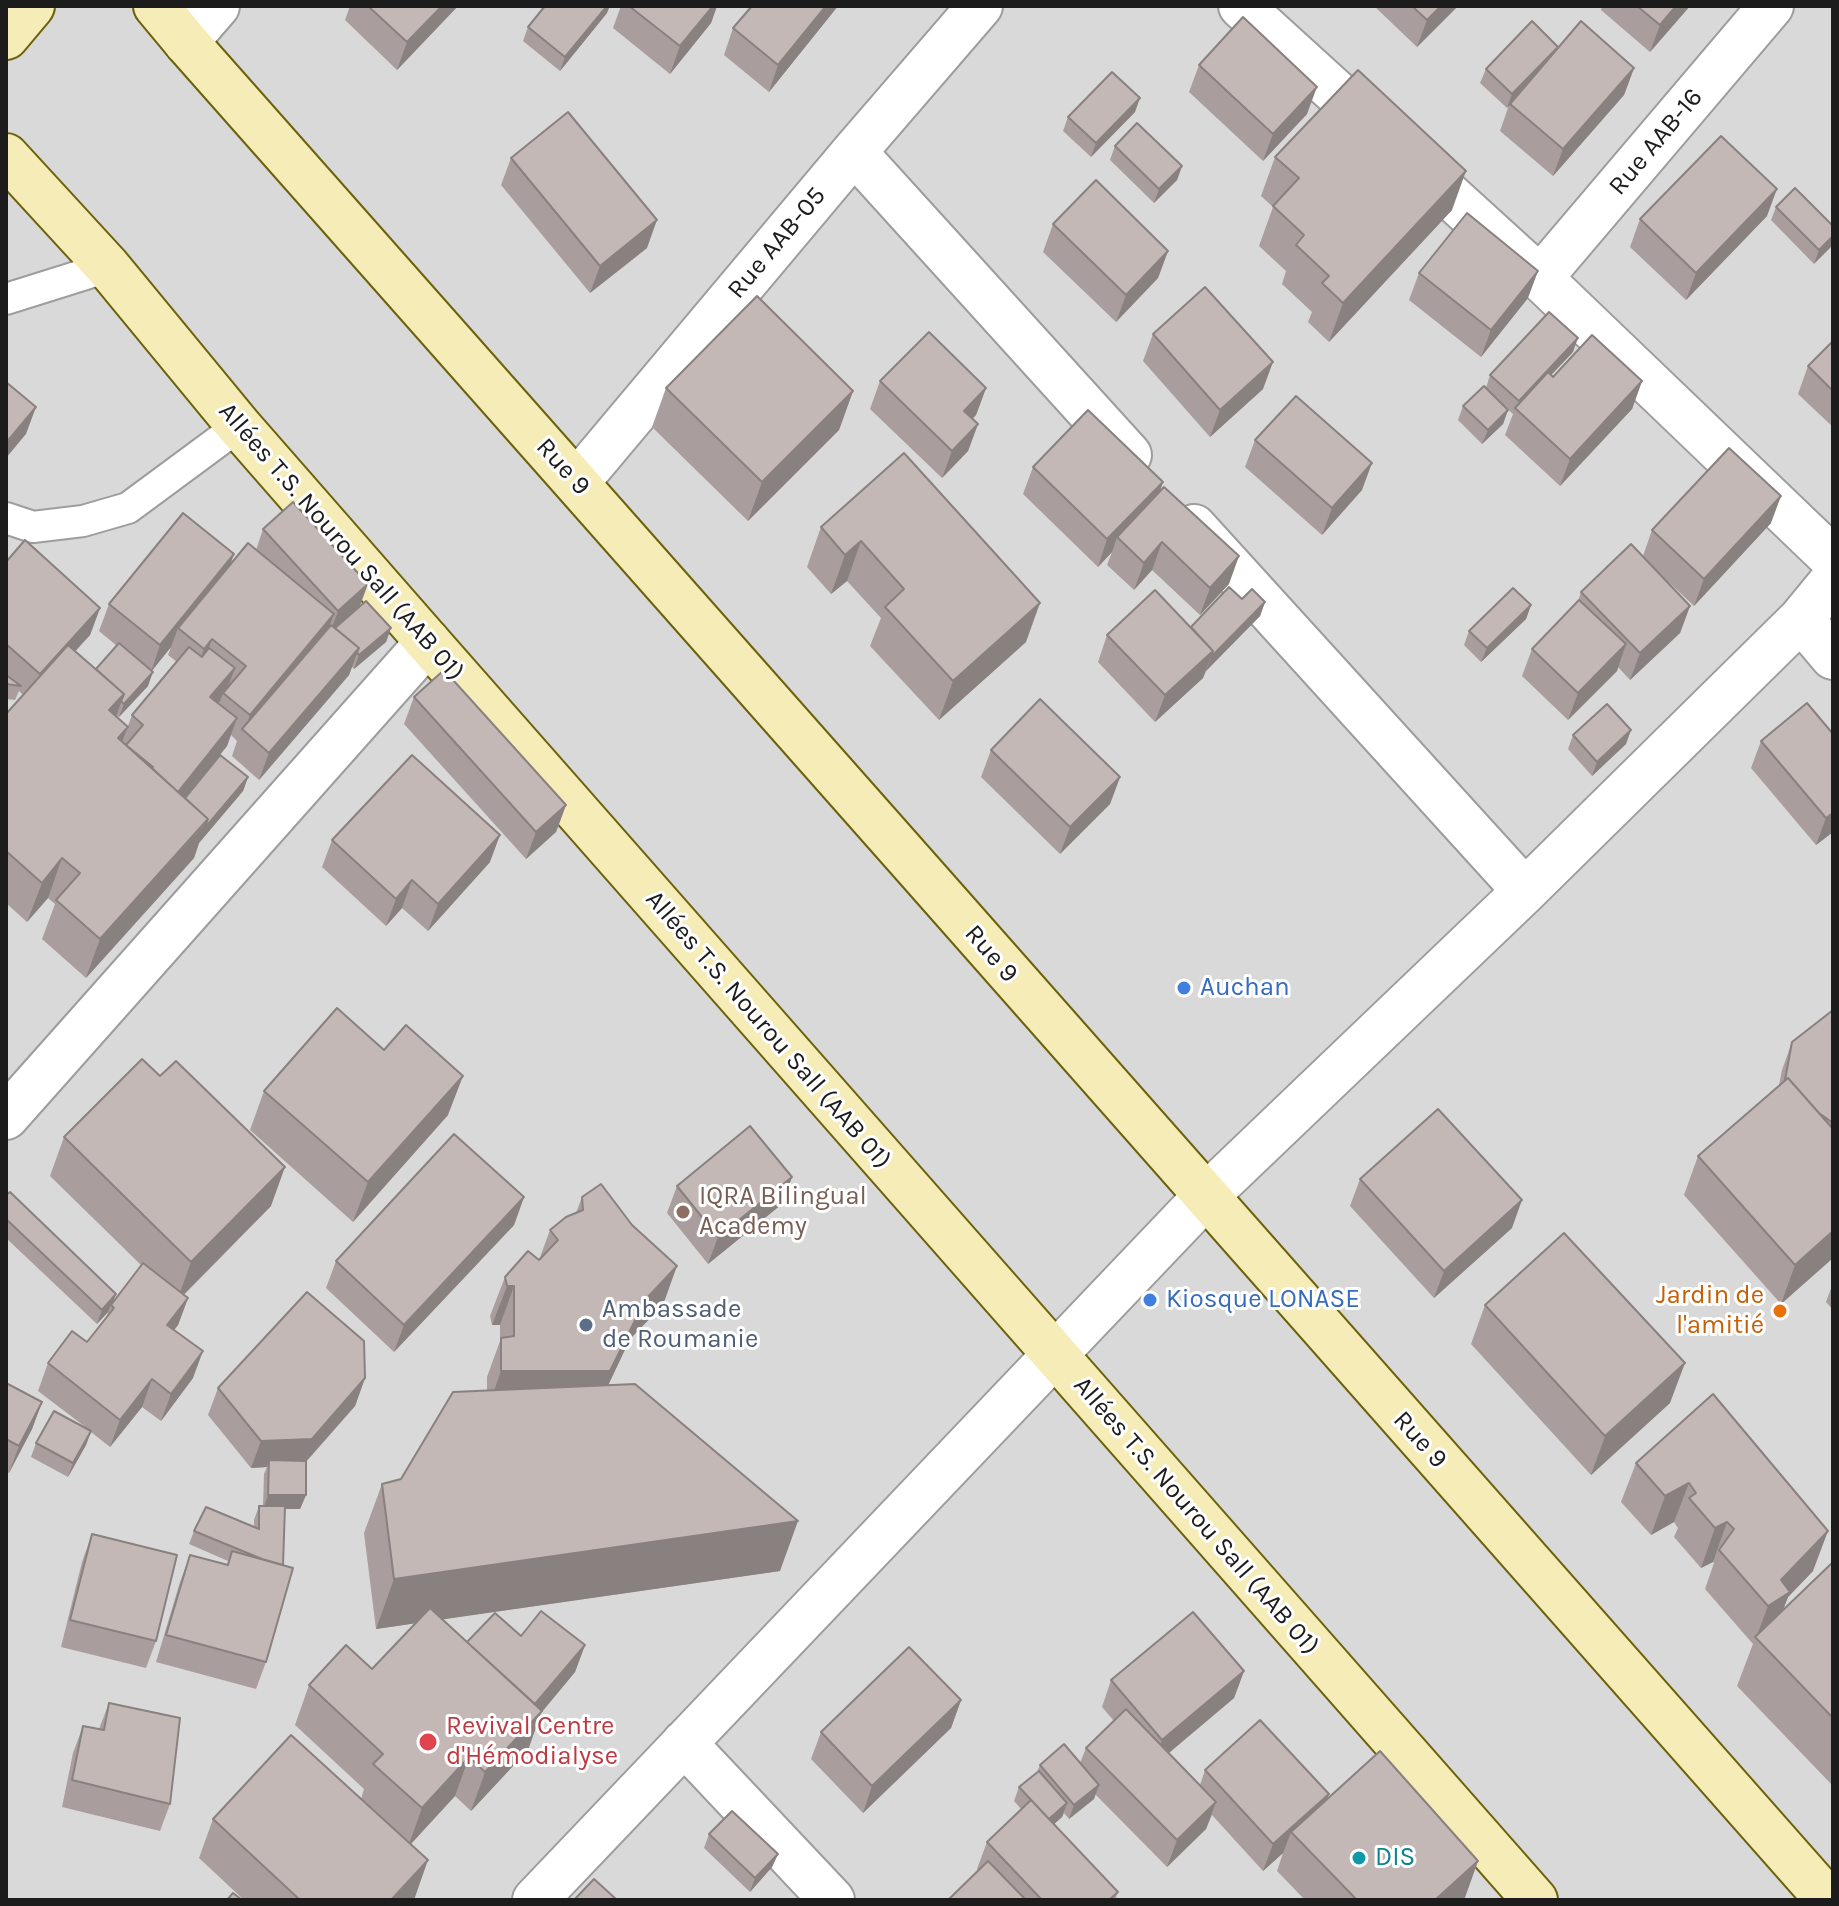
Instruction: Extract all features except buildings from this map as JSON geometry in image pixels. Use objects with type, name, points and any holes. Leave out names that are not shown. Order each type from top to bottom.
[{"type":"street","points":[[6,37],[32,6]]},
{"type":"street","name":"Rue 9","points":[[156,6],[1828,1900]]},
{"type":"street","points":[[186,42],[217,6]]},
{"type":"street","name":"Rue AAB-05","points":[[577,482],[980,6]]},
{"type":"street","points":[[1241,6],[1540,278],[1833,559]]},
{"type":"street","name":"Rue AAB-16","points":[[1540,278],[1771,6]]},
{"type":"street","points":[[854,152],[1525,891]]},
{"type":"street","name":"Allées T.S. Nourou Sall (AAB 01)","points":[[6,156],[108,267],[239,426],[1535,1900]]},
{"type":"street","points":[[535,1900],[1205,1197],[1525,891],[1801,619],[1833,580]]},
{"type":"street","points":[[1801,619],[1833,657]]},
{"type":"street","points":[[6,1117],[428,642]]},
{"type":"street","points":[[684,1743],[832,1900]]},
{"type":"lane","points":[[6,299],[108,267]]},
{"type":"lane","points":[[6,518],[33,527],[83,521],[128,508],[239,426]]},
{"type":"shaded area","points":[[6,6],[1833,6],[1833,1900],[6,1900]]},
{"type":"place","name":"Auchan","points":[[1184,988]]},
{"type":"place","name":"IQRA Bilingual Academy","points":[[683,1212]]},
{"type":"place","name":"Kiosque LONASE","points":[[1150,1300]]},
{"type":"place","name":"Jardin de l'amitié","points":[[1780,1311]]},
{"type":"place","name":"Ambassade de Roumanie","points":[[586,1325]]},
{"type":"place","name":"Revival Centre d'Hémodialyse","points":[[428,1742]]},
{"type":"place","name":"DIS","points":[[1359,1858]]}]
